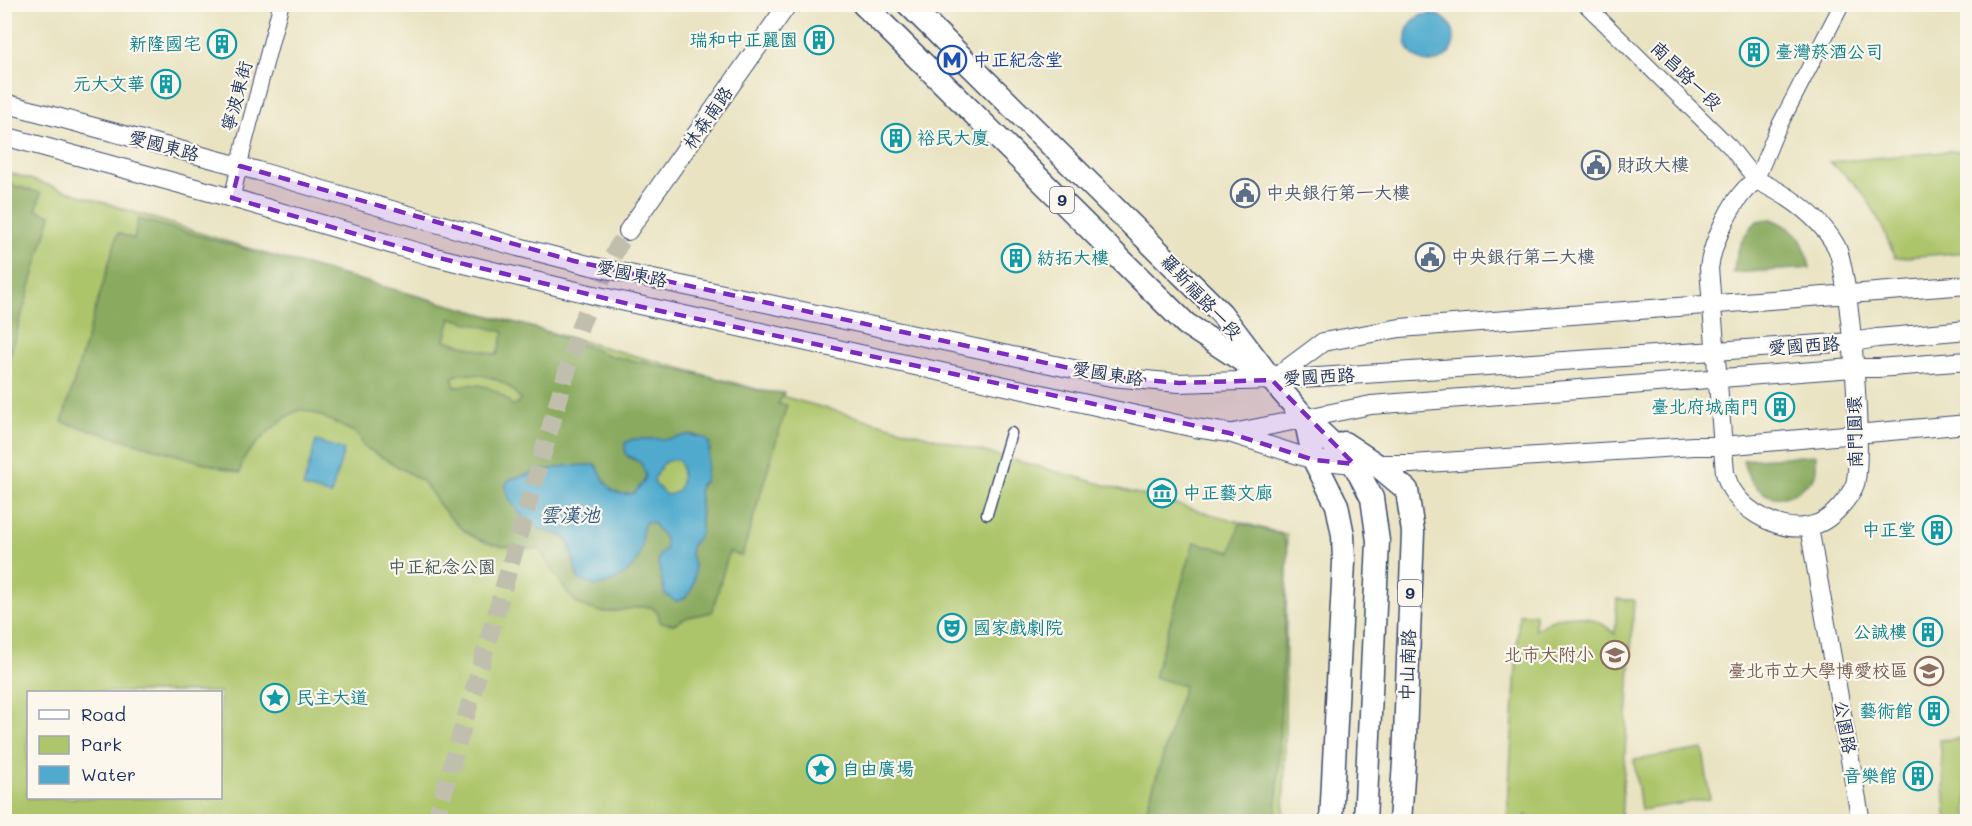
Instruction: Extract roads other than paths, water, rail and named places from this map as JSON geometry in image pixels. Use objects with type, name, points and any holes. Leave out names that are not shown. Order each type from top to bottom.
[{"type":"main road","name":"羅斯福路一段","points":[[863,4],[1186,324],[1272,380]]},
{"type":"main road","name":"羅斯福路一段","points":[[908,4],[1221,313],[1272,380]]},
{"type":"main road","name":"中山南路","points":[[1272,380],[1305,418],[1354,464],[1372,498],[1378,541],[1365,822]]},
{"type":"main road","name":"中山南路","points":[[1305,418],[1314,460],[1337,505],[1343,535],[1331,822]]},
{"type":"main road","name":"中山南路","points":[[1305,418],[1377,465],[1407,490],[1413,532],[1400,822]]},
{"type":"street","name":"寧波東街","points":[[232,198],[281,4]]},
{"type":"street","name":"林森南路","points":[[628,231],[788,4]]},
{"type":"street","name":"南昌路一段","points":[[1585,4],[1730,147],[1756,180]]},
{"type":"street","points":[[1809,527],[1791,527],[1748,509],[1732,490],[1725,473],[1709,268],[1711,251],[1717,234],[1748,185],[1756,180],[1780,124],[1842,4]]},
{"type":"street","name":"愛國東路","points":[[4,103],[240,166],[518,248],[583,263],[1111,377],[1179,383],[1272,380]]},
{"type":"street","name":"愛國東路","points":[[4,136],[431,255],[633,305],[1195,428],[1229,433],[1314,460],[1354,464]]},
{"type":"street","name":"南門圓環","points":[[1756,180],[1785,195],[1823,228],[1837,247],[1844,269],[1852,342],[1857,434],[1858,459],[1855,484],[1849,497],[1824,521],[1809,527]]},
{"type":"street","name":"愛國西路","points":[[1272,380],[1323,342],[1400,328],[1968,285]]},
{"type":"street","name":"愛國西路","points":[[1272,380],[1715,352],[1852,342],[1968,330]]},
{"type":"street","name":"愛國西路","points":[[1305,418],[1371,405],[1968,361]]},
{"type":"street","name":"愛國東路","points":[[1229,433],[1305,418]]},
{"type":"street","points":[[1354,464],[1377,465],[1682,446],[1722,446],[1968,424]]},
{"type":"street","points":[[987,514],[1011,433]]},
{"type":"street","name":"公園路","points":[[1809,527],[1861,822]]},
{"type":"water","points":[[1430,14],[1447,21],[1454,38],[1447,55],[1430,62],[1413,55],[1406,38],[1413,21]]},
{"type":"water","name":"雲漢池","points":[[688,435],[704,438],[710,444],[705,481],[700,484],[699,491],[701,532],[691,550],[694,566],[692,589],[681,600],[675,601],[665,594],[658,563],[659,556],[666,549],[665,538],[652,522],[646,522],[644,525],[640,553],[632,567],[612,582],[596,586],[579,579],[571,547],[565,538],[530,523],[509,498],[506,484],[510,479],[565,466],[596,465],[613,491],[625,494],[634,493],[646,476],[641,463],[625,454],[625,443],[633,439],[668,439]],"holes":[[[677,459],[682,470],[680,485],[675,493],[666,495],[655,484],[654,479],[667,461]]]},
{"type":"water","points":[[316,441],[344,450],[331,495],[303,487]]},
{"type":"tunnel","points":[[435,822],[581,323],[617,248],[628,231]]},
{"type":"place","name":"瑞和中正麗園","points":[[819,40]]},
{"type":"place","name":"新隆國宅","points":[[222,44]]},
{"type":"place","name":"臺灣菸酒公司","points":[[1754,52]]},
{"type":"place","name":"中正紀念堂","points":[[952,60]]},
{"type":"place","name":"元大文華","points":[[166,84]]},
{"type":"place","name":"裕民大廈","points":[[896,138]]},
{"type":"place","name":"財政大樓","points":[[1596,165]]},
{"type":"place","name":"中央銀行第一大樓","points":[[1245,193]]},
{"type":"place","name":"中央銀行第二大樓","points":[[1430,257]]},
{"type":"place","name":"紡拓大樓","points":[[1016,258]]},
{"type":"place","name":"臺北府城南門","points":[[1780,407]]},
{"type":"place","name":"中正藝文廊","points":[[1162,493]]},
{"type":"place","name":"中正堂","points":[[1937,530]]},
{"type":"place","name":"國家戲劇院","points":[[952,628]]},
{"type":"place","name":"公誠樓","points":[[1928,632]]},
{"type":"place","name":"北市大附小","points":[[1615,655]]},
{"type":"place","name":"臺北市立大學博愛校區","points":[[1929,671]]},
{"type":"place","name":"民主大道","points":[[275,698]]},
{"type":"place","name":"藝術館","points":[[1934,711]]},
{"type":"place","name":"自由廣場","points":[[821,769]]},
{"type":"place","name":"音樂館","points":[[1918,776]]},
{"type":"park label","name":"中正紀念公園","points":[[442,567]]}]
